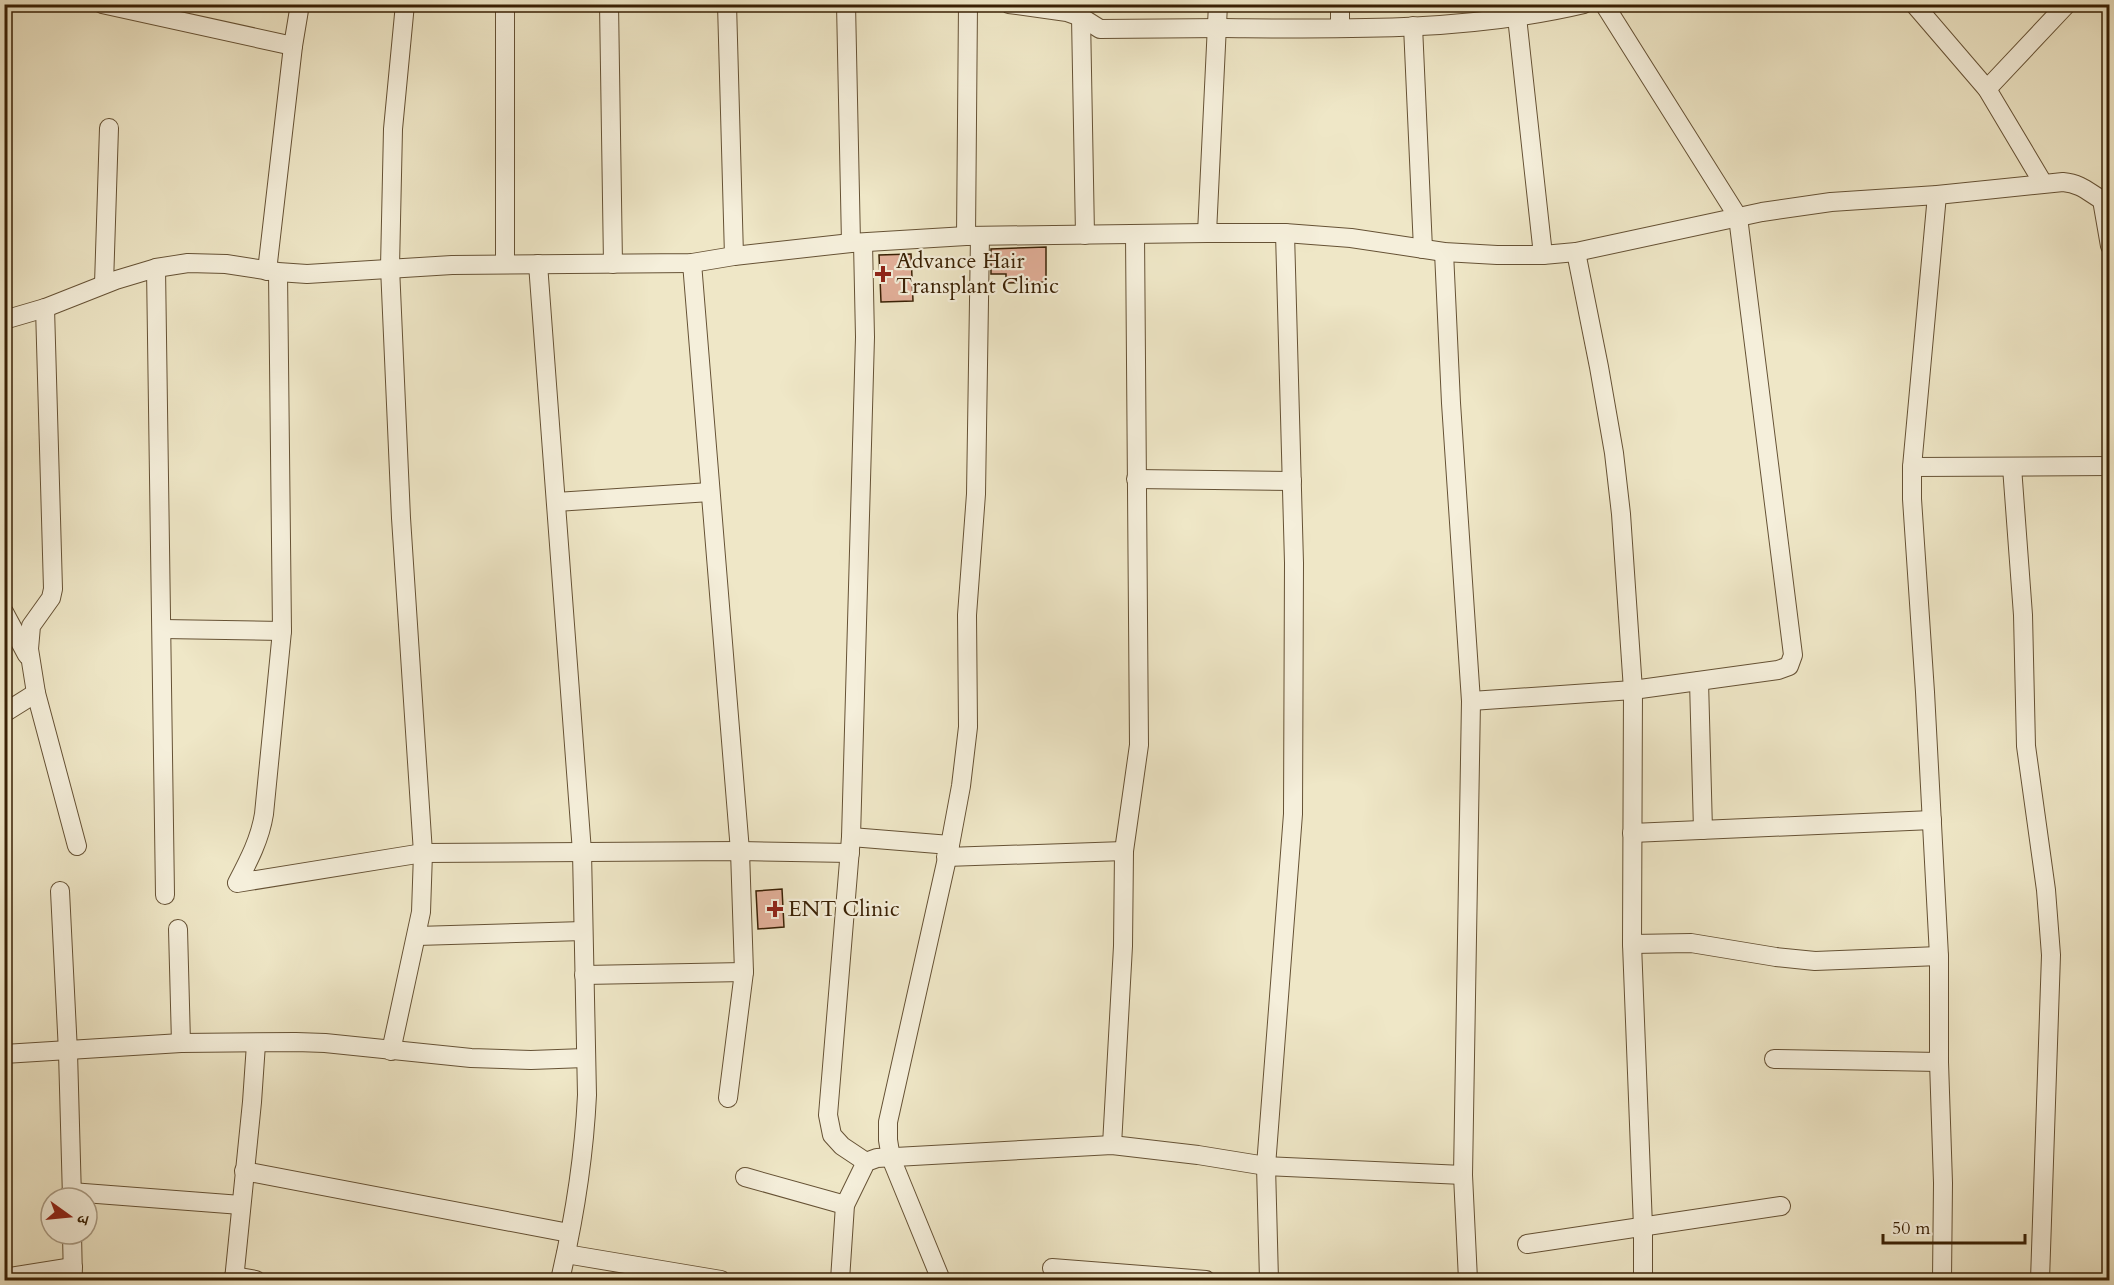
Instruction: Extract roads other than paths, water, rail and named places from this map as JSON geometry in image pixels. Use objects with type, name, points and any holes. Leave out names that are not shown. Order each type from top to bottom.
[{"type":"street","points":[[102,4],[292,46]]},
{"type":"street","points":[[300,4],[292,46],[272,272],[282,631],[264,814],[258,840],[237,883],[423,853],[740,851],[851,845],[948,851],[1124,851]]},
{"type":"street","points":[[391,1051],[417,936],[423,890],[423,853],[402,529],[390,267],[393,129],[405,4]]},
{"type":"street","points":[[505,4],[505,264]]},
{"type":"street","points":[[609,4],[613,264]]},
{"type":"street","points":[[727,4],[734,256]]},
{"type":"street","points":[[846,4],[864,383],[851,845],[828,1115],[832,1135],[842,1146],[866,1162]]},
{"type":"street","points":[[941,1281],[891,1158],[888,1122],[948,851],[961,786],[968,727],[967,626],[976,494],[968,4]]},
{"type":"street","points":[[1009,4],[1067,12],[1081,17],[1100,29],[1413,26],[1517,17],[1584,4]]},
{"type":"street","points":[[1207,233],[1218,4]]},
{"type":"street","points":[[1340,4],[1341,28]]},
{"type":"street","points":[[1472,701],[1633,690],[1778,670],[1789,666],[1793,656],[1738,217],[1604,4]]},
{"type":"street","points":[[1914,4],[1987,89],[2043,183]]},
{"type":"street","points":[[1987,89],[2067,4]]},
{"type":"street","points":[[1081,17],[1085,235]]},
{"type":"street","points":[[1517,17],[1543,255]]},
{"type":"street","points":[[1413,26],[1423,249]]},
{"type":"street","points":[[104,284],[109,128]]},
{"type":"street","points":[[4,320],[45,309],[104,284],[156,268],[205,263],[272,272],[330,273],[390,267],[692,263],[734,256],[857,243],[973,236],[1207,233],[1285,233],[1351,238],[1444,252],[1543,255],[1576,252],[1738,217],[1831,202],[1937,195],[2043,183],[2076,183],[2105,202],[2109,246]]},
{"type":"street","points":[[1937,195],[1912,467],[1939,956],[1942,1281]]},
{"type":"street","points":[[1269,1281],[1266,1166],[1293,814],[1294,563],[1285,233]]},
{"type":"street","points":[[1112,1145],[1123,946],[1124,851],[1139,745],[1135,234]]},
{"type":"street","points":[[1444,252],[1451,403],[1472,701],[1463,1176],[1468,1281]]},
{"type":"street","points":[[1576,252],[1614,453],[1621,514],[1633,690],[1632,944],[1643,1281]]},
{"type":"street","points":[[692,263],[740,851],[744,972],[728,1098]]},
{"type":"street","points":[[538,264],[582,852],[587,1095],[582,1166],[560,1281]]},
{"type":"street","points":[[156,268],[165,895]]},
{"type":"street","points":[[45,309],[53,589],[51,598],[31,626],[29,636],[36,693],[77,846]]},
{"type":"street","points":[[1912,467],[2109,466]]},
{"type":"street","points":[[2012,467],[2023,615],[2026,746],[2046,890],[2051,955],[2040,1281]]},
{"type":"street","points":[[1136,479],[1292,481]]},
{"type":"street","points":[[556,502],[710,492]]},
{"type":"street","points":[[4,612],[32,665]]},
{"type":"street","points":[[162,629],[282,631]]},
{"type":"street","points":[[1699,681],[1703,830]]},
{"type":"street","points":[[4,713],[36,693]]},
{"type":"street","points":[[1632,833],[1932,820]]},
{"type":"street","points":[[60,891],[69,1052],[71,1186]]},
{"type":"street","points":[[178,929],[181,1043]]},
{"type":"street","points":[[417,936],[583,931]]},
{"type":"street","points":[[1632,944],[1691,943],[1815,961],[1939,956]]},
{"type":"street","points":[[584,975],[744,972]]},
{"type":"street","points":[[4,1054],[69,1052],[181,1043],[326,1043],[504,1060],[585,1058]]},
{"type":"street","points":[[256,1044],[234,1278],[256,1281]]},
{"type":"street","points":[[1774,1059],[1939,1062]]},
{"type":"street","points":[[840,1281],[845,1205],[866,1162],[877,1158],[1112,1145],[1266,1166],[1463,1176]]},
{"type":"street","points":[[244,1170],[569,1233]]},
{"type":"street","points":[[745,1177],[845,1205]]},
{"type":"street","points":[[99,1197],[241,1205]]},
{"type":"street","points":[[1527,1244],[1781,1206]]},
{"type":"street","points":[[4,1278],[73,1274],[72,1246]]},
{"type":"street","points":[[566,1254],[721,1281]]},
{"type":"street","points":[[1052,1268],[1206,1281]]},
{"type":"place","name":"Advance Hair Transplant Clinic","points":[[883,274]]},
{"type":"place","name":"ENT Clinic","points":[[775,909]]}]
